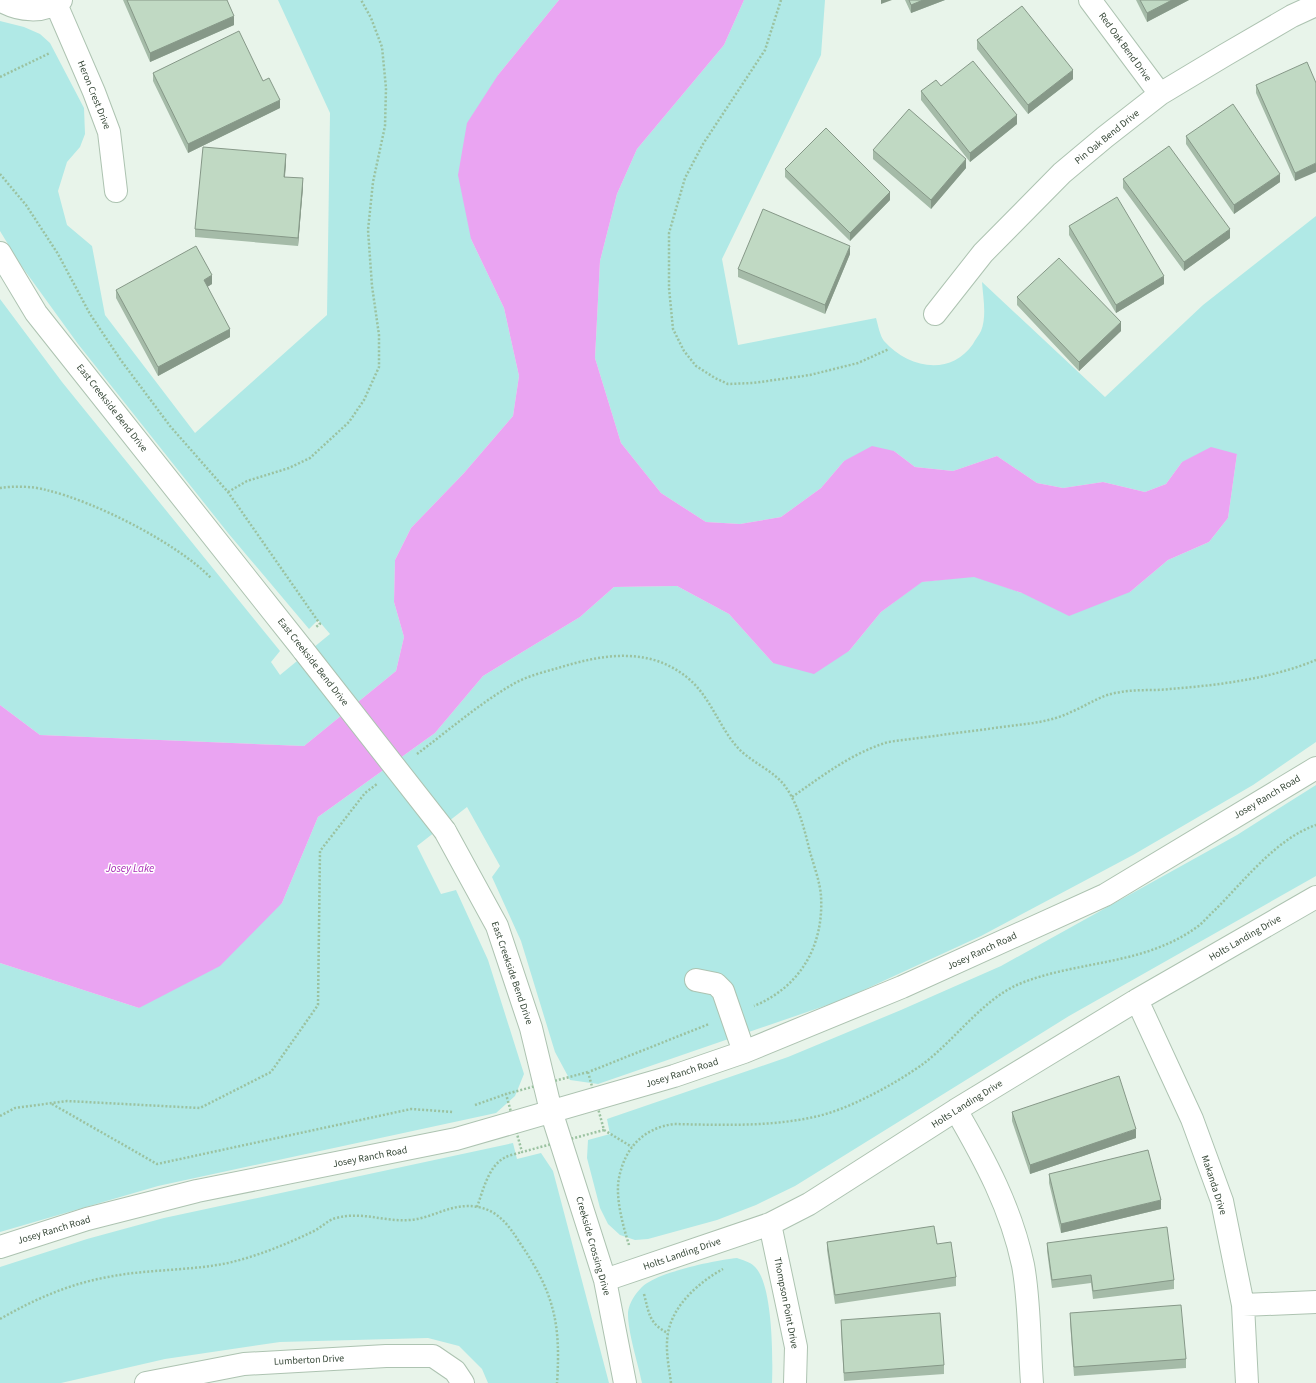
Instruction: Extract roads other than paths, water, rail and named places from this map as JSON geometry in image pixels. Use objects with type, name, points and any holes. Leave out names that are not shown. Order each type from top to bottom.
[{"type":"street","points":[[0,0],[12,7],[34,10],[59,2]]},
{"type":"street","name":"Red Oak Bend Drive","points":[[1090,0],[1160,94]]},
{"type":"street","name":"Heron Crest Drive","points":[[59,2],[73,42],[110,132],[116,191]]},
{"type":"street","name":"Pin Oak Bend Drive","points":[[935,314],[982,253],[1062,173],[1160,94],[1224,54],[1292,16],[1316,5]]},
{"type":"street","name":"East Creekside Bend Drive","points":[[0,253],[36,313],[445,831],[496,926],[531,1028],[551,1111]]},
{"type":"street","name":"Josey Ranch Road","points":[[0,1247],[87,1219],[197,1191],[456,1139],[674,1076],[744,1052],[902,987],[1105,894],[1316,768]]},
{"type":"street","name":"Holts Landing Drive","points":[[605,1280],[770,1224],[809,1204],[956,1110],[1137,1000],[1316,897]]},
{"type":"street","points":[[696,980],[716,984],[723,991],[744,1052]]},
{"type":"street","name":"Makanda Drive","points":[[1137,1000],[1192,1119],[1222,1200],[1243,1305],[1246,1383]]},
{"type":"street","points":[[956,1110],[998,1188],[1013,1226],[1025,1281],[1032,1383]]},
{"type":"street","name":"Creekside Crossing Drive","points":[[551,1111],[605,1280],[625,1383]]},
{"type":"street","name":"Thompson Point Drive","points":[[770,1224],[796,1347],[795,1383]]},
{"type":"street","points":[[1243,1305],[1316,1302]]},
{"type":"street","name":"Lumberton Drive","points":[[146,1383],[244,1364],[386,1356],[433,1356],[455,1371],[463,1383]]},
{"type":"water","name":"Josey Lake","points":[[559,0],[744,0],[724,45],[637,149],[617,194],[600,261],[595,358],[621,443],[661,493],[706,522],[740,524],[781,517],[821,488],[844,461],[872,446],[894,451],[915,467],[953,471],[997,456],[1037,483],[1063,488],[1103,482],[1145,492],[1166,484],[1182,462],[1211,447],[1237,454],[1228,518],[1209,542],[1168,560],[1130,592],[1069,616],[1022,593],[974,577],[922,582],[881,612],[849,651],[814,674],[773,663],[729,614],[677,586],[614,587],[580,617],[483,676],[435,733],[318,817],[282,903],[220,966],[139,1008],[0,963],[0,705],[40,735],[304,746],[396,671],[404,637],[394,602],[395,560],[411,528],[464,473],[513,416],[519,376],[504,308],[471,239],[458,175],[467,123],[498,75]]}]
